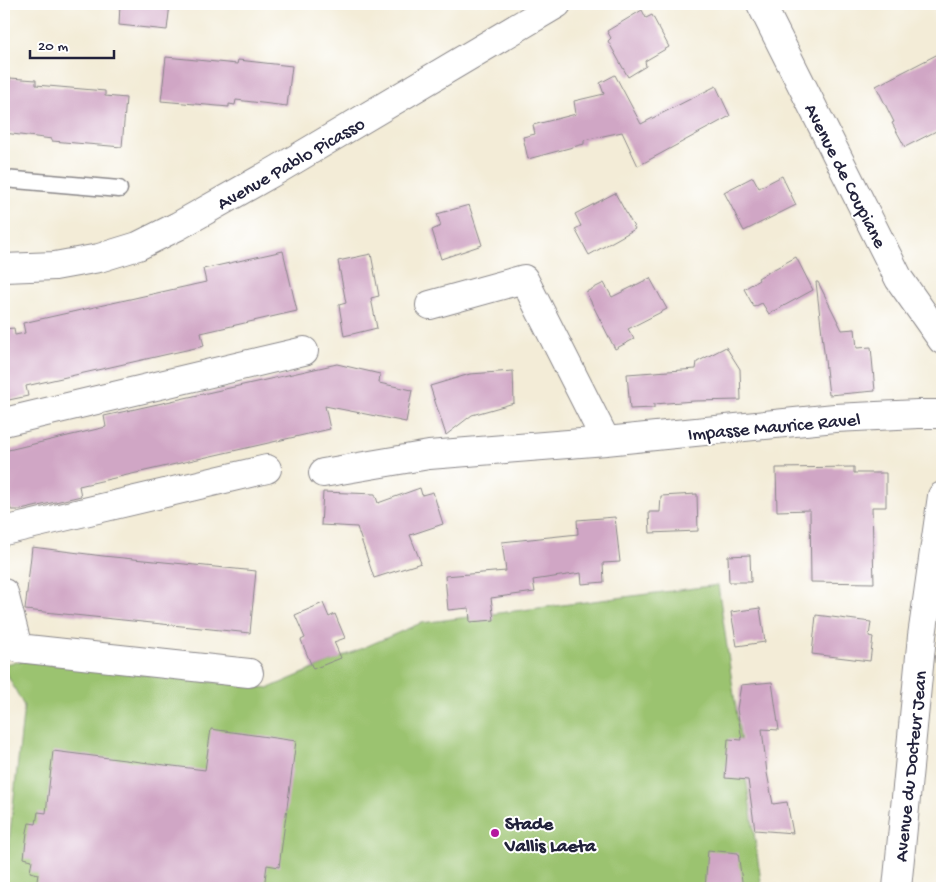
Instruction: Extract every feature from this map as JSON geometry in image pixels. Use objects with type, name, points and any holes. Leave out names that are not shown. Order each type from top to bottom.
[{"type":"street","name":"Avenue Pablo Picasso","points":[[4,268],[54,266],[99,258],[138,246],[178,226],[277,170],[557,4]]},
{"type":"street","name":"Avenue de Coupiane","points":[[761,4],[899,279],[942,340]]},
{"type":"street","points":[[430,305],[524,279],[606,441]]},
{"type":"street","points":[[4,422],[304,351]]},
{"type":"street","name":"Impasse Maurice Ravel","points":[[323,473],[429,456],[606,441],[835,418],[942,414]]},
{"type":"street","points":[[4,531],[267,469]]},
{"type":"street","name":"Avenue du Docteur Jean","points":[[897,888],[922,636],[942,496]]},
{"type":"street","points":[[4,593],[18,648],[249,673]]},
{"type":"lane","points":[[4,179],[119,189]]},
{"type":"green space","points":[[718,585],[762,888],[4,888],[24,706],[4,669],[4,664],[22,661],[269,688],[421,623]]},
{"type":"building","points":[[120,4],[170,4],[167,30],[119,25]]},
{"type":"building","points":[[642,10],[646,18],[652,15],[669,47],[645,61],[646,66],[628,77],[608,41],[611,38],[607,31]]},
{"type":"building","points":[[942,52],[942,128],[905,147],[876,86]]},
{"type":"building","points":[[166,57],[237,64],[238,60],[292,66],[287,106],[236,100],[235,105],[229,104],[229,107],[161,101]]},
{"type":"building","points":[[615,75],[641,124],[716,86],[730,116],[638,166],[622,132],[584,140],[584,144],[528,159],[523,137],[535,134],[533,125],[576,114],[574,101],[604,94],[600,83]]},
{"type":"building","points":[[10,78],[36,80],[36,85],[105,91],[105,96],[126,98],[122,147],[52,141],[52,139],[4,133],[4,82],[10,82]]},
{"type":"building","points":[[782,176],[796,205],[744,231],[724,192],[753,177],[759,188]]},
{"type":"building","points":[[615,193],[635,229],[589,255],[575,229],[581,226],[575,214]]},
{"type":"building","points":[[469,205],[482,245],[441,259],[432,230],[441,226],[437,214]]},
{"type":"building","points":[[283,251],[297,311],[201,333],[204,346],[26,386],[28,396],[4,401],[4,329],[14,328],[15,335],[25,333],[23,323],[206,282],[203,269]]},
{"type":"building","points":[[371,254],[379,296],[371,298],[377,328],[344,336],[339,305],[346,303],[338,261]]},
{"type":"building","points":[[796,257],[813,290],[769,314],[762,303],[754,307],[744,289],[759,280],[758,278]]},
{"type":"building","points":[[650,278],[667,309],[628,329],[634,339],[615,349],[586,292],[604,283],[612,297]]},
{"type":"building","points":[[816,282],[818,282],[842,330],[855,329],[857,348],[871,347],[875,391],[829,395]]},
{"type":"building","points":[[726,347],[740,369],[741,400],[654,404],[654,408],[630,409],[627,374],[696,369],[697,362]]},
{"type":"building","points":[[337,364],[380,374],[379,383],[412,390],[406,422],[325,406],[330,429],[79,486],[81,496],[21,510],[11,510],[4,478],[4,451],[106,427],[104,416]]},
{"type":"building","points":[[513,371],[514,403],[472,415],[446,435],[430,386],[470,374]]},
{"type":"building","points":[[854,467],[854,473],[886,473],[886,507],[872,507],[874,583],[811,582],[810,510],[777,511],[776,468]]},
{"type":"building","points":[[420,488],[422,495],[433,492],[443,524],[410,535],[421,563],[374,578],[357,527],[321,525],[323,492],[375,494],[378,503]]},
{"type":"building","points":[[697,494],[698,531],[650,533],[649,512],[660,512],[661,496]]},
{"type":"building","points":[[615,517],[620,562],[603,563],[604,582],[582,584],[581,573],[533,580],[535,592],[491,598],[494,620],[470,622],[469,608],[448,610],[445,576],[506,571],[502,542],[578,534],[577,520]]},
{"type":"building","points":[[32,547],[256,571],[250,633],[25,610]]},
{"type":"building","points":[[750,555],[751,582],[729,582],[728,556]]},
{"type":"building","points":[[323,603],[329,617],[335,614],[345,638],[334,642],[341,658],[313,669],[301,640],[305,638],[295,615]]},
{"type":"building","points":[[760,608],[765,642],[737,646],[731,612]]},
{"type":"building","points":[[816,615],[871,622],[869,636],[873,637],[870,661],[812,654]]},
{"type":"building","points":[[772,682],[779,730],[762,729],[767,773],[773,804],[787,802],[793,833],[755,830],[748,780],[725,778],[728,739],[742,740],[737,709],[741,685]]},
{"type":"building","points":[[211,729],[296,741],[279,867],[267,865],[264,888],[36,888],[38,874],[30,872],[32,860],[24,858],[27,832],[29,823],[36,824],[38,812],[46,813],[53,751],[205,770]]},
{"type":"building","points":[[708,850],[738,853],[743,888],[705,888]]},
{"type":"place","name":"Stade Vallis Laeta","points":[[495,833]]}]
